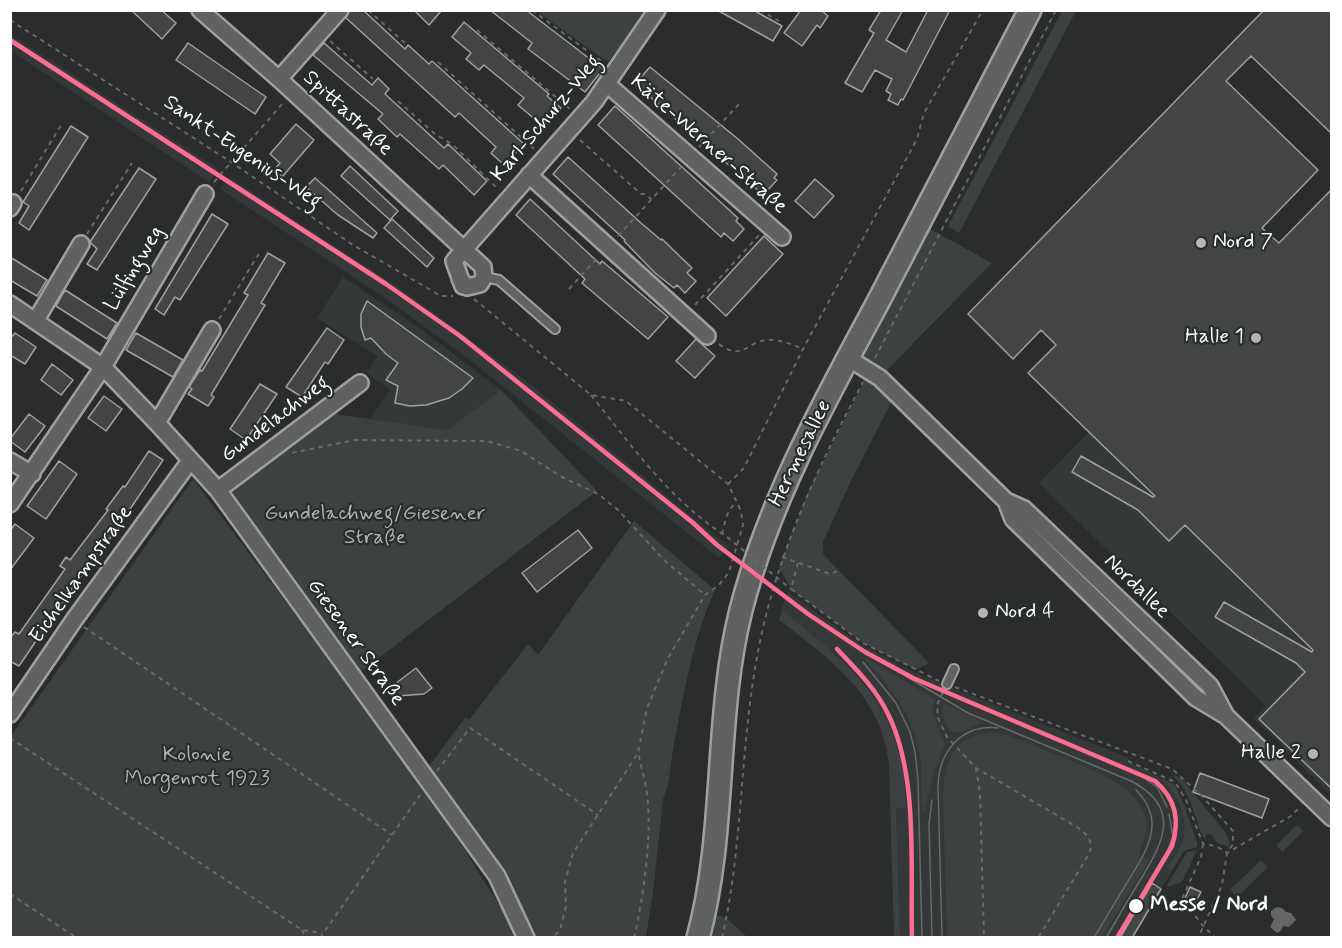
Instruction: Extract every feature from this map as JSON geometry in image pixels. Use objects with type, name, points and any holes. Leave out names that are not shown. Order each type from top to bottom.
[{"type":"main road","name":"Hermesallee","points":[[698,938],[705,911],[714,852],[725,696],[741,611],[767,525],[790,473],[848,358],[1030,10]]},
{"type":"street","name":"Spittastraße","points":[[200,10],[279,79],[483,267],[484,277]]},
{"type":"street","points":[[279,79],[340,10]]},
{"type":"street","name":"Karl-Schurz-Weg","points":[[464,250],[580,118],[611,78],[657,10]]},
{"type":"street","name":"Käte-Werner-Straße","points":[[611,78],[690,157],[782,237]]},
{"type":"street","points":[[529,175],[707,336]]},
{"type":"street","name":"Lülfingweg","points":[[10,504],[103,367],[205,194]]},
{"type":"street","points":[[36,320],[81,244]]},
{"type":"street","points":[[464,250],[454,261],[461,287],[463,285],[473,287],[480,284],[484,277]]},
{"type":"street","name":"Giesener Straße","points":[[10,304],[103,367],[218,490],[497,876],[526,938]]},
{"type":"street","points":[[157,423],[212,330]]},
{"type":"street","name":"Nordallee","points":[[848,358],[880,378],[1006,501],[1024,509],[1210,686],[1226,716],[1332,818]]},
{"type":"street","name":"Gundelachweg","points":[[218,490],[360,383]]},
{"type":"street","points":[[10,461],[32,474]]},
{"type":"street","name":"Eichelkampstraße","points":[[10,714],[74,620],[190,461]]},
{"type":"lane","points":[[484,277],[499,280],[555,328]]},
{"type":"lane","points":[[947,684],[954,669]]},
{"type":"path","points":[[368,10],[405,43]]},
{"type":"path","points":[[532,10],[611,78]]},
{"type":"path","points":[[760,10],[780,21]]},
{"type":"path","points":[[728,484],[744,468],[803,350],[917,139],[924,113],[980,15],[979,10]]},
{"type":"path","points":[[722,937],[732,893],[754,673],[768,605],[782,557],[808,492],[869,370],[1056,10]]},
{"type":"path","name":"Sankt-Eugenius-Weg","points":[[10,20],[231,162],[352,245],[441,296],[461,287],[591,395],[626,401],[728,484],[741,511],[743,525],[729,572],[719,585],[705,595],[664,668],[647,708],[638,753],[573,854],[565,882],[566,906],[560,930],[552,938]]},
{"type":"path","points":[[477,30],[580,118]]},
{"type":"path","points":[[320,33],[373,79]]},
{"type":"path","points":[[438,62],[543,158]]},
{"type":"path","points":[[398,100],[435,134],[452,144],[508,199]]},
{"type":"path","points":[[205,194],[285,101]]},
{"type":"path","points":[[569,290],[740,103]]},
{"type":"path","points":[[12,206],[63,122]]},
{"type":"path","points":[[569,130],[641,194],[652,199]]},
{"type":"path","points":[[81,244],[132,163]]},
{"type":"path","points":[[685,316],[768,225]]},
{"type":"path","points":[[212,330],[261,250]]},
{"type":"path","points":[[707,336],[727,350],[744,351],[764,340],[784,341],[803,350]]},
{"type":"path","points":[[591,395],[656,478],[683,504],[863,643],[947,684],[1172,770],[1201,795],[1233,831],[1233,844],[1227,853],[1222,885],[1198,938]]},
{"type":"path","points":[[275,447],[294,454],[355,440],[487,441],[521,451],[562,477],[598,494],[617,509],[665,561],[705,595]]},
{"type":"path","points":[[722,534],[732,505],[738,503]]},
{"type":"path","points":[[782,557],[830,574],[838,571]]},
{"type":"path","points":[[791,589],[798,563]]},
{"type":"path","points":[[74,620],[392,835]]},
{"type":"path","points":[[947,684],[938,705],[938,718],[947,737],[976,768],[1077,827],[1090,839],[1092,847],[1089,854],[1038,938]]},
{"type":"path","points":[[320,938],[429,781],[470,728],[598,815]]},
{"type":"path","points":[[10,738],[302,930],[322,934]]},
{"type":"path","points":[[634,938],[638,921],[648,827],[648,802],[638,753]]},
{"type":"path","points":[[1128,761],[1175,782],[1186,800],[1203,844],[1201,857],[1182,899],[1203,926],[1216,938]]},
{"type":"path","points":[[976,768],[980,793],[984,938]]},
{"type":"path","points":[[1227,853],[1291,816],[1311,797]]},
{"type":"path","points":[[1203,844],[1216,846],[1227,853]]},
{"type":"path","points":[[10,894],[77,938]]},
{"type":"path","points":[[302,930],[305,938]]},
{"type":"shaded area","points":[[10,34],[218,169],[209,182],[11,51]]},
{"type":"shaded area","points":[[229,177],[411,296],[526,381],[728,546],[719,558],[462,354],[388,300],[220,189]]},
{"type":"shaded area","name":"Halle 1","points":[[1331,189],[1331,795],[1254,718],[1266,706],[1039,483],[1276,241],[1279,243]]},
{"type":"shaded area","points":[[343,277],[418,327],[501,390],[447,430],[370,419],[390,390],[367,373],[377,356],[317,318]]},
{"type":"shaded area","points":[[788,592],[863,646],[922,676],[1129,758],[1128,761],[1168,784],[1176,796],[1185,830],[1181,844],[1168,867],[1173,869],[1132,937],[900,937],[896,808],[906,807],[899,751],[874,697],[836,655],[781,610]]},
{"type":"shaded area","points":[[1277,907],[1291,913],[1296,920],[1289,927],[1283,926],[1277,933],[1270,927],[1274,919],[1271,911]]},
{"type":"green space","points":[[647,10],[648,11],[608,62],[536,11]]},
{"type":"green space","points":[[1062,11],[1076,11],[959,233],[948,226]]},
{"type":"green space","points":[[919,223],[992,263],[880,377],[896,393],[823,542],[823,554],[929,663],[916,670],[863,643],[791,589],[779,568],[808,492],[869,371],[848,358]]},
{"type":"green space","name":"Gundelachweg/Giesener Straße","points":[[501,390],[597,491],[354,677],[218,490],[321,412],[447,430]]},
{"type":"green space","name":"Kolonie Morgenrot 1923","points":[[193,479],[426,788],[519,937],[11,938],[11,736]]},
{"type":"green space","points":[[634,521],[715,590],[707,608],[690,666],[669,779],[663,799],[646,937],[526,937],[497,876],[424,773],[465,718],[469,720],[528,644],[538,655]]},
{"type":"green space","points":[[782,610],[842,661],[859,679],[887,720],[896,744],[903,771],[906,808],[896,808],[900,937],[894,937],[889,765],[884,740],[876,718],[851,681],[835,665],[779,620]]},
{"type":"green space","points":[[867,659],[935,699],[932,712],[945,744],[936,766],[924,812],[921,795],[921,762],[915,733],[902,706]]},
{"type":"green space","points":[[943,703],[982,722],[958,733],[952,732],[944,718]]},
{"type":"green space","points":[[998,733],[1021,740],[1093,770],[1111,779],[1138,802],[1145,817],[1146,834],[1138,854],[1149,860],[1102,937],[947,937],[943,795],[946,770],[955,750],[962,742],[983,734]]},
{"type":"green space","points":[[1175,775],[1182,779],[1226,833],[1230,843],[1229,847],[1216,842],[1211,835],[1207,834],[1205,839],[1202,835],[1188,796],[1174,777]]},
{"type":"green space","points":[[1161,778],[1175,785],[1197,843],[1197,847],[1184,851],[1173,869],[1167,868],[1182,843],[1183,816],[1177,799]]},
{"type":"green space","points":[[1297,825],[1303,831],[1282,852],[1276,845]]},
{"type":"green space","points":[[1197,850],[1182,882],[1166,887],[1187,852]]},
{"type":"green space","points":[[1261,860],[1268,867],[1237,897],[1230,890]]},
{"type":"green space","points":[[705,911],[726,918],[747,937],[698,938]]},
{"type":"building","points":[[131,10],[161,10],[176,23],[162,39]]},
{"type":"building","points":[[350,10],[363,10],[405,49],[408,45],[429,64],[432,61],[524,144],[504,165],[491,153],[496,147],[459,113],[455,117],[346,18]]},
{"type":"building","points":[[414,10],[442,10],[429,25]]},
{"type":"building","points":[[490,10],[526,10],[603,69],[585,92],[528,49],[532,43]]},
{"type":"building","points":[[717,10],[753,10],[782,26],[773,41]]},
{"type":"building","points":[[801,10],[821,10],[828,16],[820,28],[817,25],[802,46],[784,33]]},
{"type":"building","points":[[881,10],[903,10],[886,40],[906,52],[928,10],[950,10],[903,100],[901,99],[898,105],[888,100],[891,94],[886,91],[892,79],[875,70],[862,92],[845,83],[874,33],[869,30]]},
{"type":"building","points":[[1264,10],[1332,10],[1332,134],[1251,56],[1226,81],[1318,170],[1262,228],[1279,243],[1332,189],[1332,789],[1259,719],[1305,672],[1296,663],[1215,617],[1224,602],[1312,652],[1313,650],[1185,525],[1169,541],[1138,510],[1072,472],[1081,456],[1153,497],[1155,496],[1028,373],[1056,345],[1041,330],[1013,359],[968,314]]},
{"type":"building","points":[[464,22],[549,94],[547,96],[561,108],[544,127],[518,105],[524,98],[484,65],[479,70],[466,59],[471,53],[452,37]]},
{"type":"building","points":[[188,43],[266,97],[255,114],[176,60]]},
{"type":"building","points":[[324,43],[372,85],[378,78],[389,89],[385,94],[444,148],[448,144],[487,181],[474,195],[443,165],[439,169],[400,134],[397,137],[378,119],[383,114],[313,55]]},
{"type":"building","points":[[650,67],[777,174],[774,178],[777,180],[766,192],[764,190],[761,193],[635,84]]},
{"type":"building","points":[[615,106],[738,218],[736,221],[744,229],[733,241],[724,233],[721,237],[598,125]]},
{"type":"building","points":[[296,124],[314,140],[282,177],[274,170],[280,163],[270,154]]},
{"type":"building","points":[[71,126],[88,137],[29,230],[19,223],[29,206],[23,202]]},
{"type":"building","points":[[568,157],[692,268],[687,273],[696,281],[685,293],[677,285],[674,288],[655,273],[625,240],[553,174]]},
{"type":"building","points":[[350,166],[398,211],[390,220],[341,176]]},
{"type":"building","points":[[139,168],[156,179],[97,270],[87,264],[97,249],[90,242]]},
{"type":"building","points":[[315,178],[377,233],[373,238],[338,215],[306,187]]},
{"type":"building","points":[[815,179],[834,196],[814,218],[795,201]]},
{"type":"building","points":[[530,199],[600,264],[602,261],[668,317],[648,339],[582,283],[585,279],[516,215]]},
{"type":"building","points":[[212,214],[228,224],[180,300],[175,297],[164,315],[155,309]]},
{"type":"building","points":[[392,219],[434,258],[427,267],[384,228]]},
{"type":"building","points":[[764,236],[783,254],[726,316],[707,298]]},
{"type":"building","points":[[268,253],[285,263],[261,303],[265,305],[211,395],[214,397],[208,406],[188,394],[192,389],[189,387],[200,370],[202,371],[248,295],[244,293]]},
{"type":"building","points":[[10,257],[47,280],[37,296],[10,280]]},
{"type":"building","points":[[65,290],[117,323],[107,339],[56,306]]},
{"type":"building","points":[[367,301],[473,378],[449,398],[426,405],[410,406],[395,403],[398,386],[386,380],[398,363],[371,338],[365,340],[361,327],[361,314]]},
{"type":"building","points":[[327,328],[344,340],[328,364],[325,362],[302,397],[286,387]]},
{"type":"building","points":[[15,333],[36,347],[25,364],[10,355],[10,339]]},
{"type":"building","points":[[136,333],[183,360],[173,377],[126,350]]},
{"type":"building","points":[[696,339],[715,356],[695,378],[676,361]]},
{"type":"building","points":[[52,364],[73,380],[61,395],[41,380]]},
{"type":"building","points":[[260,384],[277,394],[246,440],[230,429]]},
{"type":"building","points":[[104,396],[122,409],[106,431],[88,418]]},
{"type":"building","points":[[29,414],[45,426],[25,452],[10,439]]},
{"type":"building","points":[[149,451],[163,460],[19,666],[10,661],[10,638],[15,632],[19,634],[65,569],[60,566],[66,557],[70,560]]},
{"type":"building","points":[[59,461],[77,474],[46,519],[27,506]]},
{"type":"building","points":[[15,524],[34,538],[10,570],[10,531]]},
{"type":"building","points":[[578,530],[592,548],[537,592],[522,573]]},
{"type":"building","points":[[416,668],[432,688],[424,694],[397,696],[391,687]]},
{"type":"building","points":[[1200,773],[1269,799],[1262,818],[1193,792]]},
{"type":"building","points":[[1152,883],[1161,889],[1132,938],[1120,938]]},
{"type":"building","points":[[1190,887],[1201,892],[1195,903],[1185,898]]},
{"type":"tram line","points":[[865,652],[968,713],[1131,781],[1147,791],[1158,803],[1163,815],[1164,827],[1161,840],[1148,868],[1106,938]]},
{"type":"tram line","points":[[863,662],[896,703],[910,732],[915,752],[918,780],[922,938]]},
{"type":"tram line","points":[[942,938],[939,774],[954,743],[973,731],[998,728]]},
{"type":"tram line","points":[[1137,773],[1157,787],[1167,807]]},
{"type":"tram line","points":[[1094,938],[1146,850],[1150,838],[1151,814],[1146,802],[1136,790]]},
{"type":"tram line","points":[[932,800],[929,824],[932,938]]},
{"type":"tram line","points":[[1164,860],[1173,836],[1169,814]]},
{"type":"transit line","points":[[10,40],[386,284],[460,336],[692,522],[717,545],[808,614],[865,652],[913,678],[1155,781],[1168,795],[1174,810],[1176,827],[1172,846],[1117,938]]},
{"type":"transit line","points":[[837,649],[878,696],[898,739],[905,765],[911,823],[912,938]]},
{"type":"place","name":"Nord 7","points":[[1201,243]]},
{"type":"place","name":"Halle 1","points":[[1256,338]]},
{"type":"place","name":"Nord 4","points":[[983,613]]},
{"type":"place","name":"Halle 2","points":[[1313,754]]},
{"type":"place","name":"Messe / Nord","points":[[1136,906]]}]
